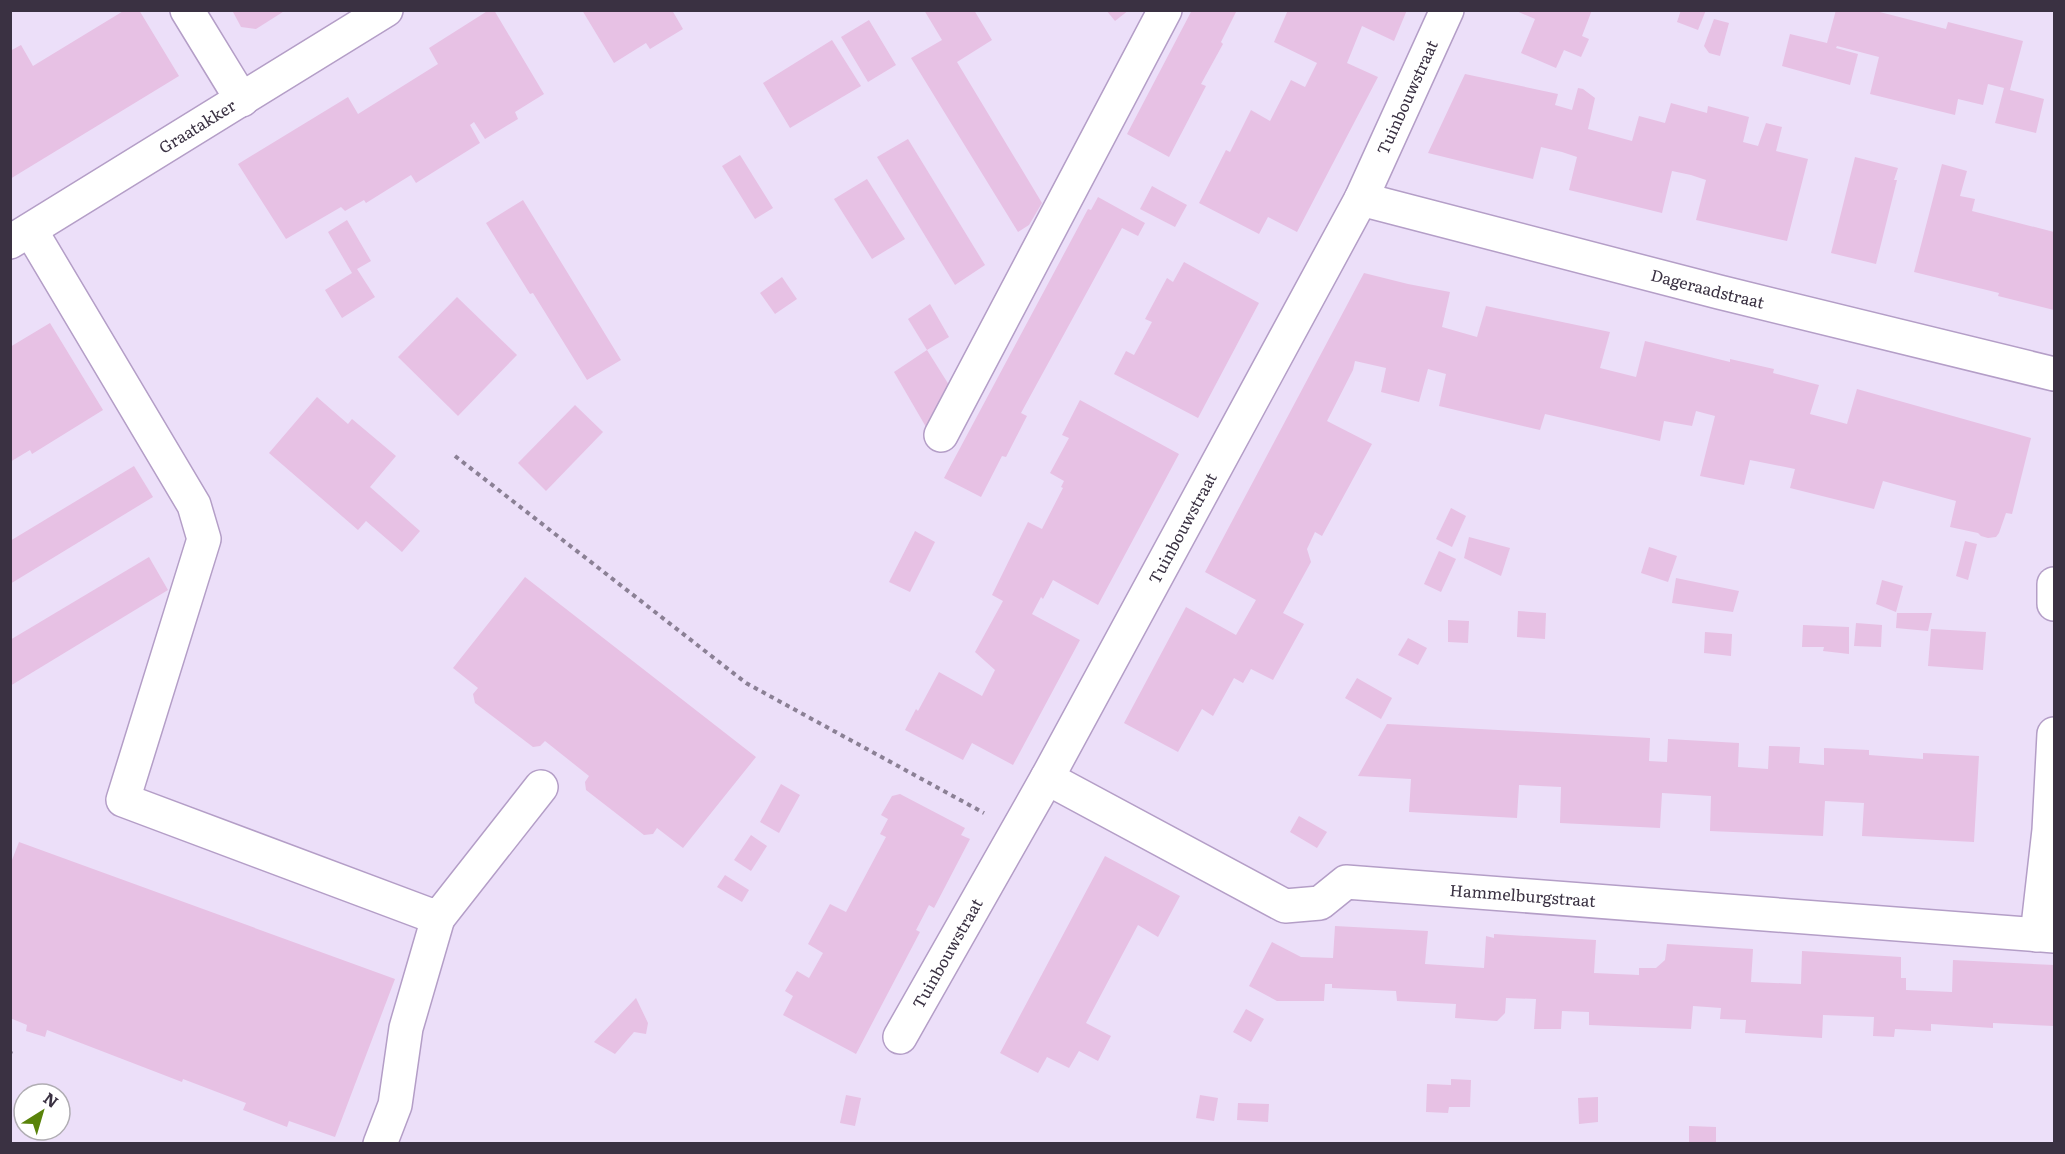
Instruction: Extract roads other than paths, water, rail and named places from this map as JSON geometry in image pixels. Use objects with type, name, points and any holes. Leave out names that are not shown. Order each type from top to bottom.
[{"type":"street","points":[[187,10],[242,100]]},
{"type":"street","name":"Graatakker","points":[[21,236],[386,10]]},
{"type":"street","points":[[941,435],[1165,10]]},
{"type":"street","name":"Tuinbouwstraat","points":[[900,1037],[1047,778],[1361,199],[1447,10]]},
{"type":"street","name":"Dageraadstraat","points":[[1361,199],[1719,292],[2055,374]]},
{"type":"street","points":[[21,236],[194,505],[204,539],[123,800],[438,918]]},
{"type":"street","points":[[2055,584],[2055,604]]},
{"type":"street","name":"Hammelburgstraat","points":[[1047,778],[1285,906],[1320,903],[1346,882],[2046,936],[2055,734]]},
{"type":"street","points":[[380,1143],[395,1105],[406,1028],[438,918],[541,786]]}]
